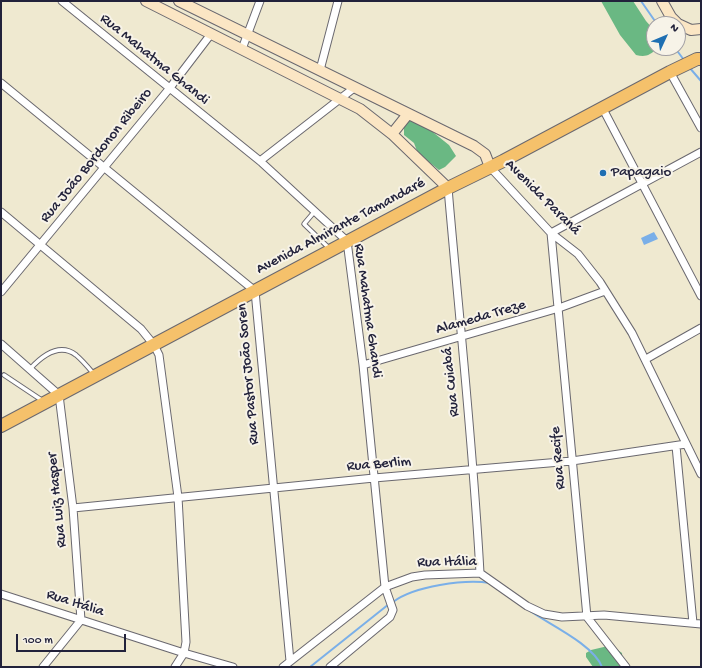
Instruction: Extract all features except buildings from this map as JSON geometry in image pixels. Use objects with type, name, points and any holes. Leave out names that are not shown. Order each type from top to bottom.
[{"type":"highway","name":"Avenida Almirante Tamandaré","points":[[1,426],[347,241],[698,58]]},
{"type":"street","name":"Rua Mahatma Ghandi","points":[[62,1],[260,161],[347,241],[363,365],[385,587],[387,597],[392,604],[393,610],[390,617],[330,667]]},
{"type":"street","points":[[146,1],[164,5],[211,34],[341,99],[369,115],[392,134],[448,188]]},
{"type":"street","name":"Avenida Paraná","points":[[179,1],[474,146],[484,154],[490,167],[551,233],[578,254],[605,291],[632,333],[646,359],[701,474]]},
{"type":"street","points":[[242,49],[260,1]]},
{"type":"street","points":[[320,70],[338,1]]},
{"type":"street","points":[[662,1],[670,16]]},
{"type":"street","points":[[686,28],[691,30],[701,29]]},
{"type":"street","name":"Rua João Bordonon Ribeiro","points":[[1,292],[169,89],[211,34]]},
{"type":"street","points":[[673,71],[701,128]]},
{"type":"street","name":"Rua Pastor João Soren","points":[[1,83],[255,291],[290,661]]},
{"type":"street","points":[[260,161],[354,88]]},
{"type":"street","points":[[603,108],[701,296]]},
{"type":"street","points":[[392,134],[408,114]]},
{"type":"street","points":[[551,233],[701,152]]},
{"type":"street","name":"Rua Cuiabá","points":[[448,188],[460,337],[474,470],[480,573]]},
{"type":"street","points":[[1,212],[141,329],[154,345],[159,356],[178,497],[186,642],[184,653],[175,667]]},
{"type":"street","name":"Rua Recife","points":[[551,233],[587,617]]},
{"type":"street","name":"Alameda Treze","points":[[363,365],[559,308],[605,291]]},
{"type":"street","points":[[646,359],[701,328]]},
{"type":"street","points":[[1,344],[59,395]]},
{"type":"street","name":"Rua Luiz Hasper","points":[[59,395],[73,508],[81,620]]},
{"type":"street","name":"Rua Berlim","points":[[73,508],[374,478],[572,461],[686,444]]},
{"type":"street","points":[[676,446],[693,623]]},
{"type":"street","name":"Rua Itália","points":[[283,667],[385,587],[412,577],[425,575],[480,573],[527,606],[544,614],[562,617],[604,615],[701,624]]},
{"type":"street","name":"Rua Itália","points":[[1,594],[184,653],[233,667]]},
{"type":"street","points":[[587,617],[626,667]]},
{"type":"street","points":[[44,667],[81,620]]},
{"type":"lane","points":[[315,211],[304,224],[330,250]]},
{"type":"lane","points":[[30,369],[41,357],[49,352],[63,350],[75,354],[96,376]]},
{"type":"lane","points":[[4,375],[45,402]]},
{"type":"green space","points":[[601,1],[633,1],[646,21],[646,55],[636,55],[620,35]]},
{"type":"green space","points":[[410,120],[428,127],[449,145],[456,156],[445,167],[439,170],[417,151],[414,143],[404,135],[404,126],[407,121]]},
{"type":"green space","points":[[608,646],[615,648],[622,653],[623,667],[593,667],[586,657],[586,653],[591,650]]},
{"type":"water","points":[[654,232],[658,239],[644,245],[641,238]]},
{"type":"waterway","points":[[641,1],[651,16]]},
{"type":"waterway","points":[[681,56],[684,60]]},
{"type":"waterway","points":[[689,67],[701,81]]},
{"type":"waterway","points":[[393,602],[402,596],[440,585],[467,582],[490,583]]},
{"type":"waterway","points":[[310,667],[389,604]]},
{"type":"waterway","points":[[530,611],[581,643],[590,651],[602,667]]},
{"type":"place","name":"Papagaio","points":[[603,173]]}]
